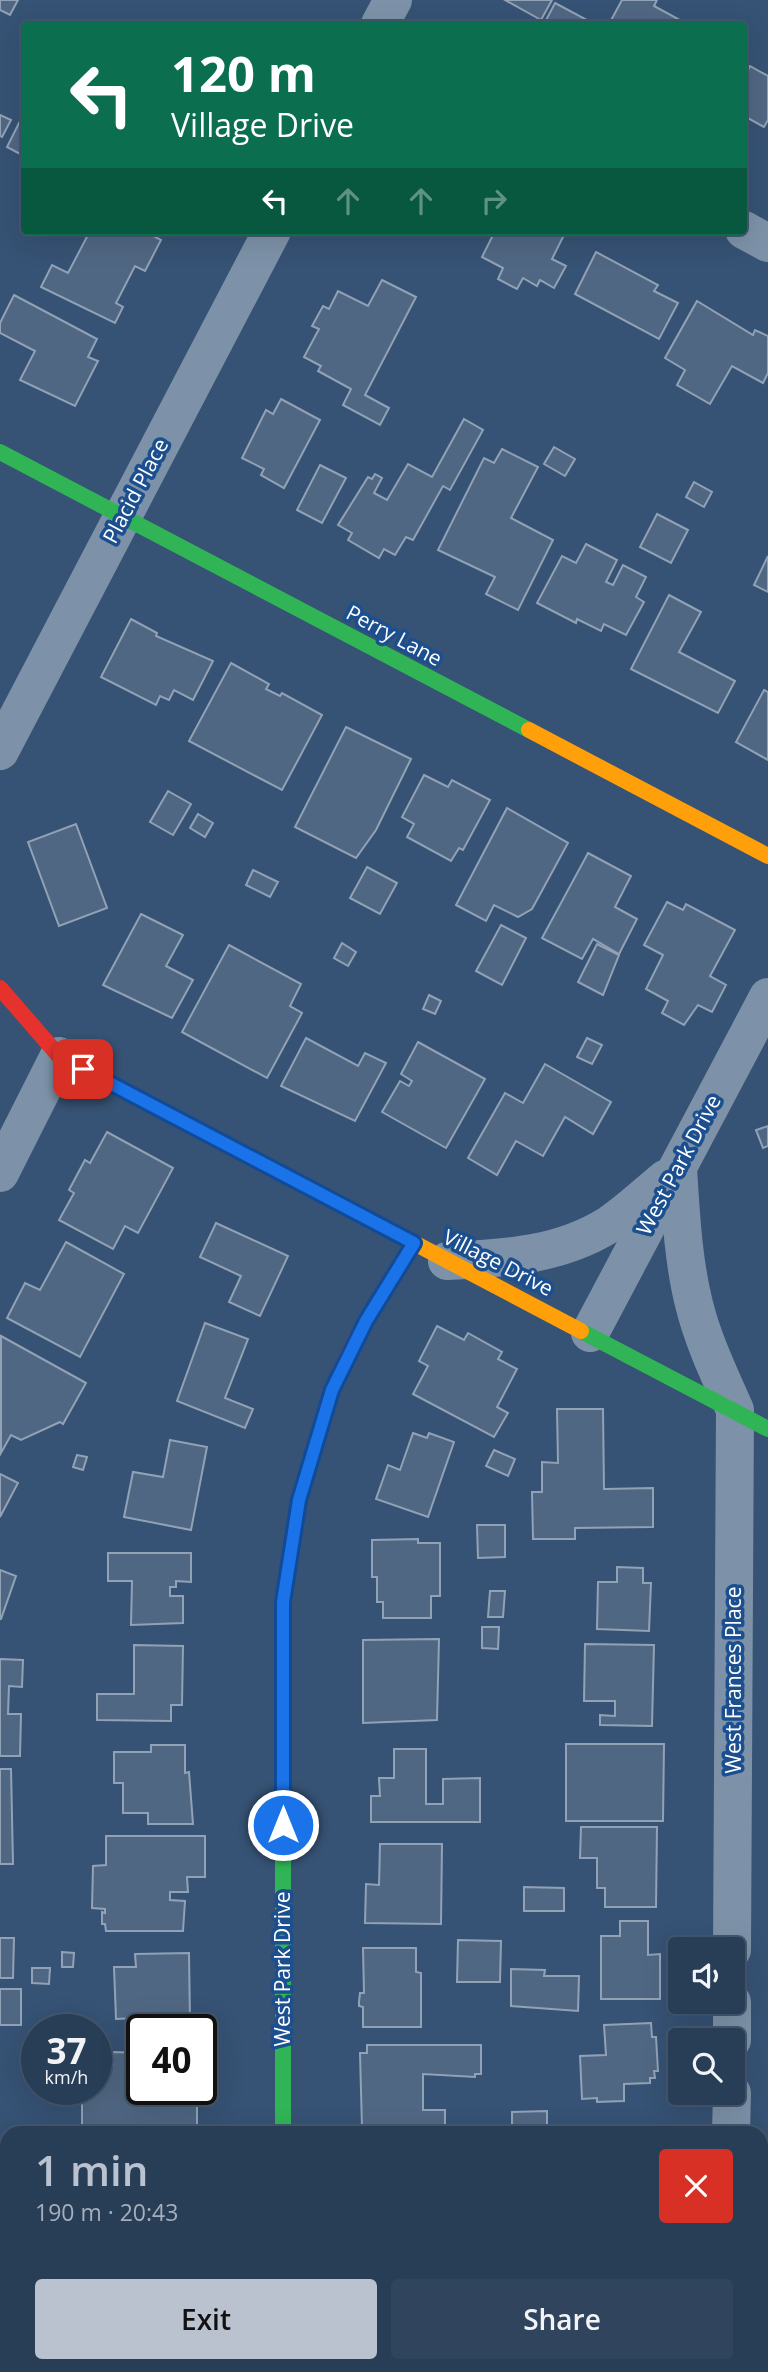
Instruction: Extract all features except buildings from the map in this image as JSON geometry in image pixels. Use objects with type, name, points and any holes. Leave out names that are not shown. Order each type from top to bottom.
[{"type":"street","points":[[382,21],[393,0]]},
{"type":"street","points":[[747,232],[768,243]]},
{"type":"street","name":"Placid Place","points":[[0,751],[270,235]]},
{"type":"street","name":"Perry Lane","points":[[0,452],[768,856]]},
{"type":"street","points":[[0,988],[59,1056],[0,1172]]},
{"type":"street","name":"West Park Drive","points":[[590,1333],[768,997]]},
{"type":"street","name":"Village Drive","points":[[59,1056],[768,1429]]},
{"type":"street","points":[[447,1261],[520,1257],[568,1246],[610,1224],[678,1169]]},
{"type":"street","points":[[678,1169],[684,1248],[694,1304],[711,1355],[735,1410]]},
{"type":"street","name":"West Park Drive","points":[[283,2126],[283,1602],[299,1500],[332,1390],[366,1321],[414,1243]]},
{"type":"street","name":"West Frances Place","points":[[732,1937],[735,1410]]},
{"type":"street","points":[[732,2105],[732,2126]]},
{"type":"traffic: fast","points":[[0,452],[529,730]]},
{"type":"traffic: fast","points":[[581,1331],[768,1429]]},
{"type":"traffic: fast","points":[[283,2126],[283,1602],[299,1500],[326,1410]]},
{"type":"traffic: slow","points":[[529,730],[768,856]]},
{"type":"traffic: slow","points":[[236,1149],[581,1331]]},
{"type":"traffic: jam","points":[[0,988],[59,1056],[236,1149]]},
{"type":"traffic: jam","points":[[326,1410],[353,1345],[414,1243]]},
{"type":"route","points":[[83,1069],[414,1243],[366,1321],[332,1390],[299,1500],[283,1602],[283,1825]]}]
